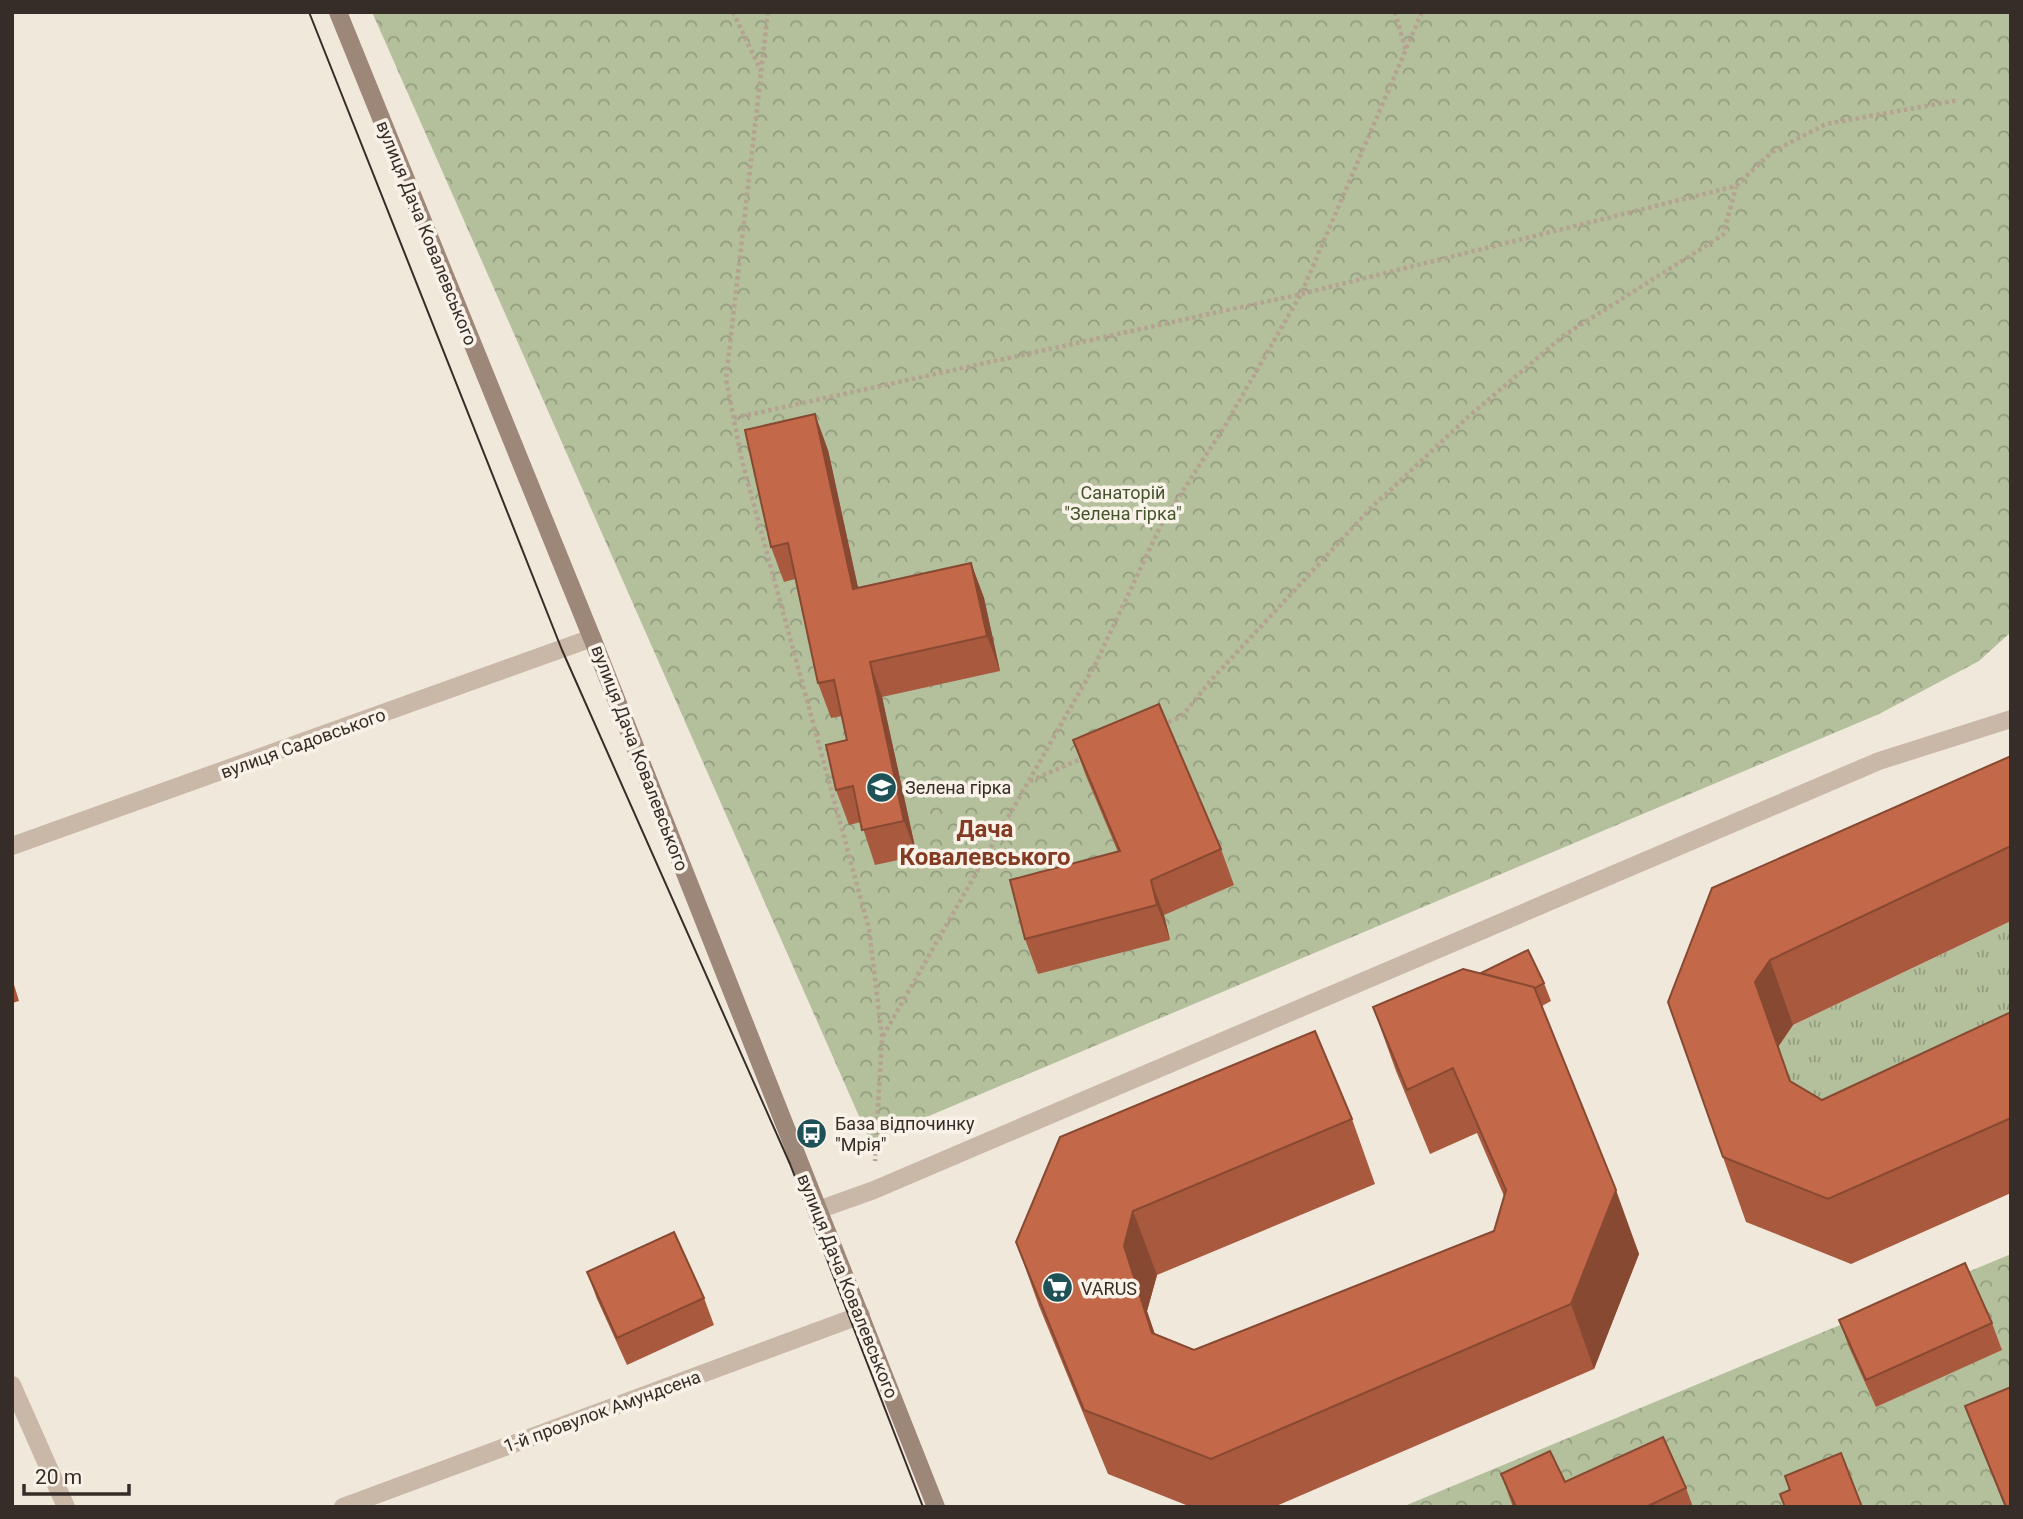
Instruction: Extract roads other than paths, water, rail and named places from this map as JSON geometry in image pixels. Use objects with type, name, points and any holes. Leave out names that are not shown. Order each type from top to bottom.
[{"type":"street","name":"вулиця Дача Ковалевського","points":[[338,12],[592,638],[936,1507]]},
{"type":"street","name":"вулиця Садовського","points":[[12,846],[592,638]]},
{"type":"street","points":[[818,1210],[874,1190],[1879,761],[2011,719]]},
{"type":"street","name":"1-й провулок Амундсена","points":[[343,1507],[860,1315]]},
{"type":"street","points":[[12,1385],[66,1507]]},
{"type":"tram line","points":[[309,12],[562,650],[790,1164],[923,1507]]},
{"type":"place","name":"Зелена гірка","points":[[882,787]]},
{"type":"place","name":"База відпочинку \"Мрія\"","points":[[812,1133]]},
{"type":"place","name":"VARUS","points":[[1058,1288]]},
{"type":"district","name":"Дача Ковалевського","points":[[985,843]]},
{"type":"park label","name":"Санаторій \"Зелена гірка\"","points":[[1123,502]]}]
